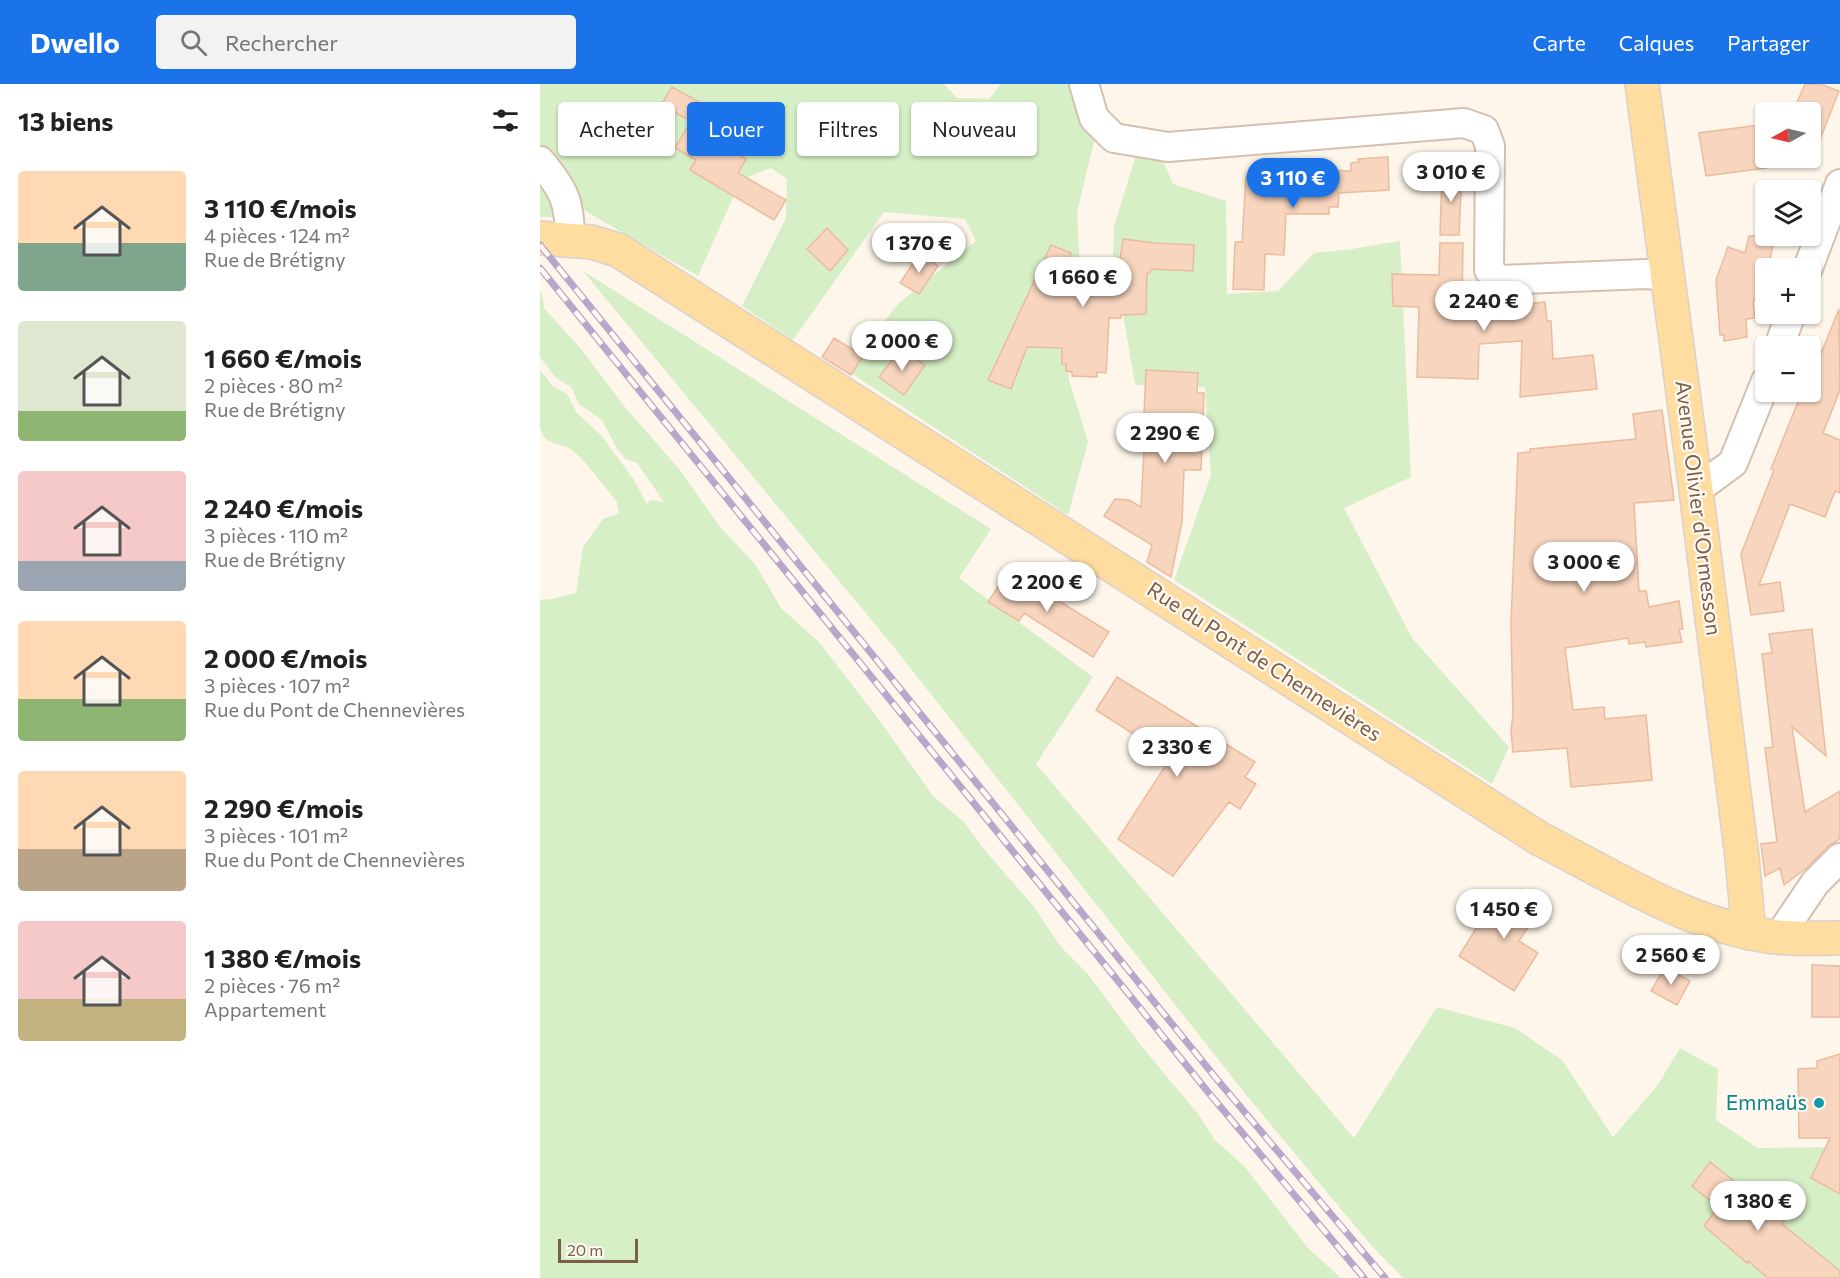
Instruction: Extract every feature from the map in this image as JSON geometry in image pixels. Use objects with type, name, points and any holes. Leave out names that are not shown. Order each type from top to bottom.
[{"type":"main road","name":"Avenue Olivier d'Ormesson","points":[[1642,84],[1742,857],[1764,935]]},
{"type":"main road","name":"Rue du Pont de Chennevières","points":[[555,239],[591,242],[618,250],[1540,839],[1687,913],[1764,935],[1840,938]]},
{"type":"street","points":[[1084,84],[1094,118],[1114,138],[1168,147],[1464,123],[1484,130],[1490,146],[1489,270],[1499,280],[1646,274],[1667,276]]},
{"type":"street","points":[[540,161],[559,183],[567,201],[570,221],[555,239]]},
{"type":"street","points":[[1812,258],[1840,184]]},
{"type":"street","points":[[1696,490],[1733,463],[1758,402]]},
{"type":"street","points":[[1764,935],[1840,858]]},
{"type":"green space","points":[[540,84],[944,84],[957,98],[989,99],[1001,84],[1073,84],[1096,134],[1077,212],[1080,272],[1065,338],[1069,380],[1088,442],[1068,515],[846,370],[899,303],[976,241],[965,219],[884,212],[793,340],[742,306],[786,218],[787,179],[771,168],[741,180],[698,276],[580,208],[557,217],[540,217]]},
{"type":"green space","points":[[1136,155],[1161,156],[1173,184],[1226,201],[1227,294],[1278,291],[1314,253],[1400,241],[1411,477],[1344,508],[1412,638],[1509,747],[1492,784],[1174,580],[1211,475],[1205,387],[1135,385],[1113,255],[1114,226]]},
{"type":"green space","points":[[583,271],[991,529],[959,578],[1093,677],[1036,764],[1354,1138],[1437,1007],[1515,1028],[1562,1060],[1613,1137],[1657,1086],[1680,1048],[1718,1069],[1716,1120],[1758,1148],[1840,1147],[1840,1278],[1403,1278],[1370,1244],[1247,1096],[897,651]]},
{"type":"green space","points":[[540,292],[544,308],[581,349],[625,407],[680,470],[720,527],[755,564],[781,608],[820,643],[880,721],[933,796],[964,822],[983,848],[1035,908],[1060,946],[1087,973],[1143,1048],[1198,1114],[1215,1140],[1245,1167],[1308,1248],[1341,1278],[540,1278],[540,600],[576,593],[583,547],[603,519],[619,513],[617,502],[591,469],[569,448],[550,442],[543,435],[540,428],[540,370],[553,386],[567,394],[577,413],[601,435],[634,480],[647,504],[651,500],[664,502],[637,463],[626,459],[617,449],[602,420],[579,404],[571,387],[555,377],[540,357]]},
{"type":"building","points":[[1805,84],[1820,84],[1839,91],[1821,137],[1821,102],[1797,102]]},
{"type":"building","points":[[672,87],[699,102],[687,102],[687,119],[675,112],[675,102],[663,102]]},
{"type":"building","points":[[1755,125],[1755,168],[1766,168],[1706,176],[1699,133]]},
{"type":"building","points":[[687,128],[687,155],[675,148]]},
{"type":"building","points":[[689,156],[741,156],[746,159],[738,173],[786,200],[774,220],[690,170],[696,160]]},
{"type":"building","points":[[1388,157],[1389,190],[1339,193],[1338,207],[1329,207],[1329,214],[1286,214],[1284,255],[1265,254],[1264,290],[1233,289],[1235,242],[1242,242],[1246,176],[1261,177],[1261,168],[1351,171],[1351,163],[1359,162],[1358,159]]},
{"type":"building","points":[[1442,171],[1462,172],[1459,235],[1440,235]]},
{"type":"building","points":[[827,228],[848,250],[830,271],[807,249]]},
{"type":"building","points":[[1749,236],[1755,236],[1755,246],[1773,246],[1770,258],[1755,258],[1753,303],[1755,318],[1746,319],[1747,337],[1724,341],[1724,335],[1720,335],[1716,280],[1728,247],[1745,253]]},
{"type":"building","points":[[1123,239],[1194,245],[1193,271],[1151,269],[1150,273],[1147,273],[1146,314],[1109,318],[1106,373],[1097,372],[1097,377],[1072,376],[1072,372],[1066,371],[1066,364],[1062,364],[1062,348],[1027,347],[1011,389],[988,380],[1051,245],[1071,253],[1065,266],[1116,290]]},
{"type":"building","points":[[1440,243],[1463,243],[1462,305],[1504,306],[1545,302],[1547,321],[1551,321],[1553,359],[1593,355],[1597,389],[1520,397],[1522,341],[1479,344],[1478,379],[1417,377],[1419,307],[1393,306],[1392,274],[1439,275]]},
{"type":"building","points":[[920,253],[938,266],[919,294],[900,283]]},
{"type":"building","points":[[1839,309],[1840,390],[1823,433],[1840,440],[1840,493],[1835,491],[1825,517],[1790,504],[1759,585],[1780,582],[1784,611],[1751,615],[1741,554],[1798,402],[1821,402],[1821,354]]},
{"type":"building","points":[[834,338],[863,356],[851,375],[822,357]]},
{"type":"building","points":[[900,349],[925,365],[904,395],[879,377]]},
{"type":"building","points":[[1146,370],[1198,373],[1197,393],[1204,393],[1201,470],[1184,470],[1182,521],[1171,577],[1147,562],[1152,545],[1104,516],[1115,499],[1129,500],[1141,507]]},
{"type":"building","points":[[1662,410],[1674,500],[1634,503],[1639,591],[1646,591],[1649,607],[1679,601],[1683,629],[1679,629],[1682,642],[1646,647],[1645,642],[1629,644],[1628,638],[1565,648],[1573,710],[1604,707],[1605,719],[1646,715],[1652,780],[1571,787],[1567,748],[1513,752],[1511,623],[1518,453],[1530,452],[1530,449],[1636,439],[1633,414]]},
{"type":"building","points":[[1009,570],[1109,632],[1093,657],[1024,613],[1019,621],[988,602]]},
{"type":"building","points":[[1812,629],[1826,756],[1792,727],[1805,812],[1840,791],[1840,839],[1828,846],[1809,866],[1784,885],[1780,868],[1765,876],[1761,844],[1777,842],[1765,748],[1773,747],[1762,654],[1772,653],[1769,634]]},
{"type":"building","points":[[1117,677],[1255,762],[1245,777],[1256,784],[1240,809],[1229,802],[1173,876],[1118,839],[1168,762],[1160,758],[1163,753],[1096,710]]},
{"type":"building","points":[[1520,889],[1543,904],[1519,941],[1538,953],[1514,991],[1459,956],[1491,904],[1496,906],[1506,891],[1515,897]]},
{"type":"building","points":[[1812,965],[1840,966],[1840,1017],[1812,1017]]},
{"type":"building","points":[[1665,967],[1690,981],[1677,1005],[1651,991]]},
{"type":"building","name":"Emmaüs","points":[[1840,1054],[1840,1194],[1811,1178],[1830,1138],[1799,1138],[1798,1069],[1817,1068],[1817,1061]]},
{"type":"building","points":[[1710,1162],[1784,1221],[1782,1224],[1840,1271],[1840,1278],[1768,1278],[1704,1226],[1718,1207],[1692,1186]]},
{"type":"railway","points":[[540,245],[1220,1083],[1385,1278]]},
{"type":"railway","points":[[540,268],[1208,1092],[1364,1278]]},
{"type":"place","name":"Emmaüs","points":[[1819,1103]]}]
